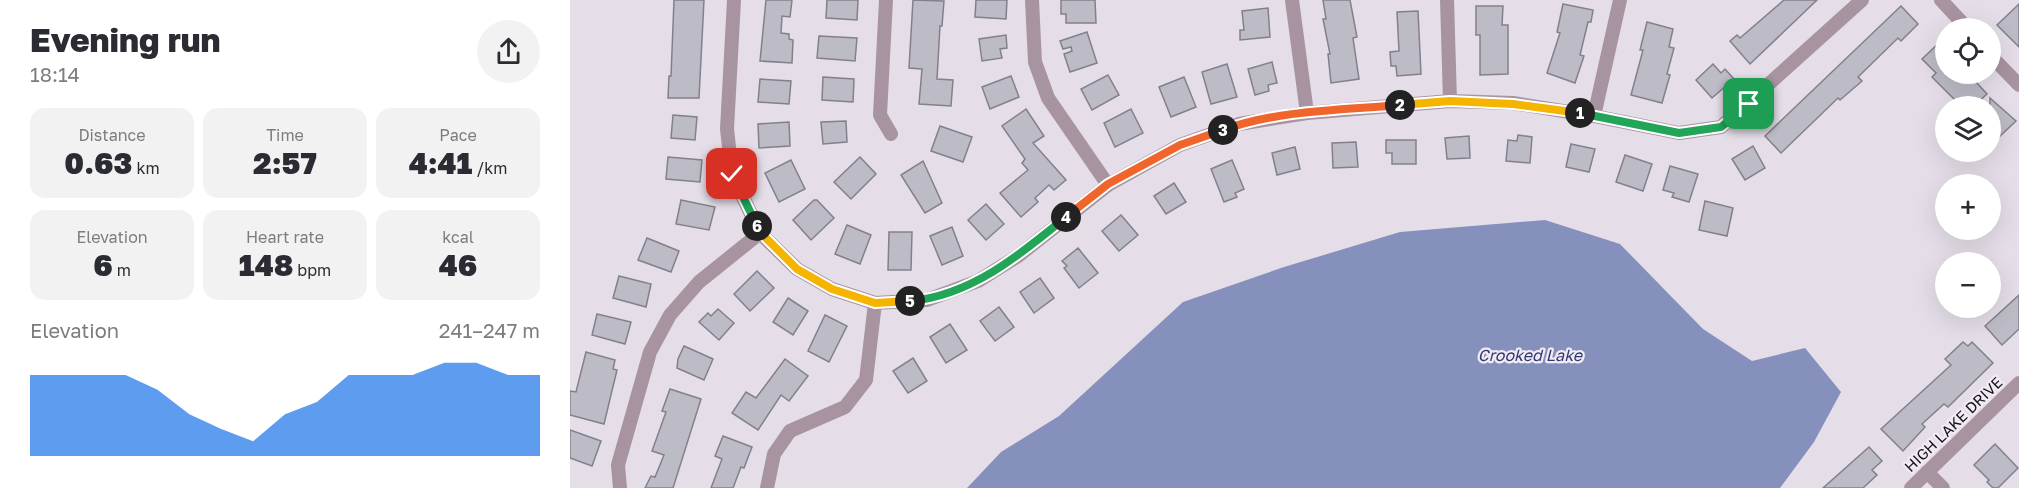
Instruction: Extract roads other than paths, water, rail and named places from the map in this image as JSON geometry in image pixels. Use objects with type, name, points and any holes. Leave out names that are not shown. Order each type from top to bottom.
[{"type":"street","points":[[734,0],[728,129],[732,174],[760,232],[797,269],[832,289],[875,303],[927,300],[978,281],[1018,256],[1108,184],[1180,145],[1239,124],[1307,113],[1450,101],[1513,104],[1594,116],[1679,133],[1721,127],[1862,0]]},
{"type":"street","points":[[886,0],[880,115],[891,134]]},
{"type":"street","points":[[1032,0],[1035,62],[1048,98],[1108,184]]},
{"type":"street","points":[[1293,0],[1307,113]]},
{"type":"street","points":[[1447,0],[1450,101]]},
{"type":"street","points":[[1594,116],[1620,0]]},
{"type":"street","points":[[1941,0],[1958,18]]},
{"type":"street","points":[[2001,67],[2019,86]]},
{"type":"street","points":[[620,488],[618,465],[650,352],[670,315],[699,282],[760,232]]},
{"type":"street","points":[[767,488],[774,454],[790,431],[845,407],[866,380],[875,303]]},
{"type":"street","name":"HIGH LAKE DRIVE","points":[[1911,488],[2019,383]]},
{"type":"street","points":[[1927,472],[1943,488]]},
{"type":"water","name":"Crooked Lake","points":[[1545,220],[1620,244],[1703,329],[1752,361],[1805,348],[1841,392],[1814,442],[1780,488],[967,488],[1001,452],[1059,416],[1183,302],[1284,267],[1400,232]]}]
